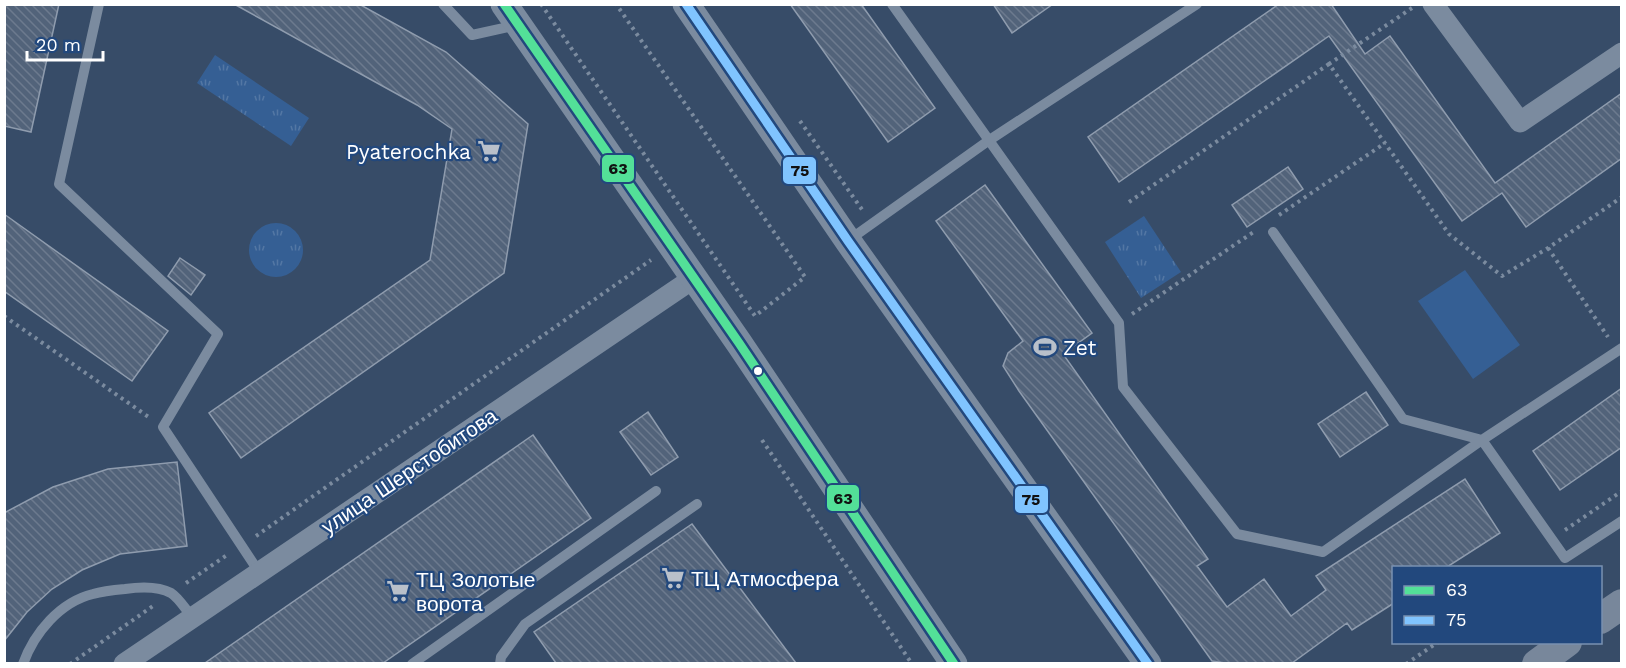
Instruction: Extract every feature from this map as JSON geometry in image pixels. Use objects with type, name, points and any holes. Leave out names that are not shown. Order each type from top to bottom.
[{"type":"main road","points":[[1602,618],[1622,604]]},
{"type":"main road","points":[[1537,663],[1563,644]]},
{"type":"street","points":[[686,4],[848,241],[1148,663]]},
{"type":"street","points":[[1433,4],[1520,122],[1622,53]]},
{"type":"street","points":[[511,15],[694,278],[954,663]]},
{"type":"street","name":"улица Шерстобитова","points":[[124,663],[694,278]]},
{"type":"lane","points":[[99,4],[59,184],[218,334],[163,427],[259,572]]},
{"type":"lane","points":[[444,4],[472,35],[511,15]]},
{"type":"lane","points":[[848,241],[988,141],[1197,4]]},
{"type":"lane","points":[[894,5],[988,141],[1119,323],[1123,387],[1237,534],[1323,552],[1482,440],[1619,349]]},
{"type":"lane","points":[[1273,232],[1403,419],[1482,440],[1565,558],[1622,521]]},
{"type":"lane","points":[[412,663],[656,490]]},
{"type":"lane","points":[[500,663],[501,657],[525,624],[697,504]]},
{"type":"lane","points":[[23,663],[38,634],[52,619],[67,605],[91,594],[130,588],[154,588],[171,594],[192,617]]},
{"type":"path","points":[[542,4],[755,316],[806,277],[616,4]]},
{"type":"path","points":[[1129,202],[1417,4]]},
{"type":"path","points":[[1329,64],[1449,234],[1502,276],[1548,248],[1622,197]]},
{"type":"path","points":[[1277,216],[1385,143]]},
{"type":"path","points":[[1119,323],[1257,230]]},
{"type":"path","points":[[70,663],[672,246]]},
{"type":"path","points":[[1548,248],[1619,349]]},
{"type":"path","points":[[4,316],[163,427]]},
{"type":"path","points":[[762,440],[912,663]]},
{"type":"path","points":[[1552,539],[1622,491]]},
{"type":"path","points":[[1406,663],[1435,644]]},
{"type":"green space","points":[[215,55],[309,118],[291,146],[197,83]]},
{"type":"green space","points":[[1144,216],[1181,272],[1141,298],[1105,242]]},
{"type":"green space","points":[[276,223],[286,225],[295,231],[301,240],[303,250],[301,260],[295,269],[286,275],[276,277],[266,275],[257,269],[251,260],[249,250],[251,240],[257,231],[266,225]]},
{"type":"green space","points":[[1465,270],[1520,345],[1473,379],[1418,301]]},
{"type":"building","points":[[4,4],[59,4],[31,132],[4,126]]},
{"type":"building","points":[[234,4],[359,4],[446,52],[528,124],[504,273],[241,458],[209,413],[430,260],[452,129],[417,105]]},
{"type":"building","points":[[790,4],[861,4],[935,108],[888,142]]},
{"type":"building","points":[[993,4],[1053,4],[1012,33]]},
{"type":"building","points":[[1279,4],[1331,4],[1365,54],[1390,36],[1495,183],[1622,93],[1622,158],[1526,227],[1502,193],[1462,221],[1329,36],[1119,182],[1088,137]]},
{"type":"building","points":[[1288,167],[1303,189],[1247,227],[1232,205]]},
{"type":"building","points":[[985,185],[1092,333],[1063,354],[1208,559],[1197,566],[1227,607],[1264,579],[1291,616],[1326,590],[1316,576],[1465,479],[1500,533],[1449,566],[1392,566],[1392,604],[1352,630],[1347,623],[1292,663],[1212,661],[1003,366],[1008,353],[1023,341],[936,221]]},
{"type":"building","points":[[4,214],[168,331],[132,381],[4,291]]},
{"type":"building","points":[[180,258],[205,275],[191,295],[168,276]]},
{"type":"building","points":[[1622,388],[1622,447],[1560,490],[1533,451]]},
{"type":"building","points":[[1366,392],[1388,425],[1340,457],[1318,424]]},
{"type":"building","points":[[648,412],[678,457],[651,475],[620,432]]},
{"type":"building","name":"ТЦ Золотые ворота","points":[[533,435],[591,518],[383,663],[205,663]]},
{"type":"building","points":[[177,462],[187,546],[120,554],[82,570],[52,589],[27,612],[4,641],[4,513],[53,487],[108,469]]},
{"type":"building","name":"ТЦ Атмосфера","points":[[692,524],[796,663],[556,663],[534,632]]},
{"type":"transit line","name":"63","points":[[504,4],[739,343],[954,664]]},
{"type":"transit line","name":"75","points":[[686,4],[848,241],[1148,664]]},
{"type":"place","name":"Pyaterochka","points":[[489,151]]},
{"type":"place","name":"Zet","points":[[1045,347]]},
{"type":"place","name":"ТЦ Атмосфера","points":[[673,578]]},
{"type":"place","name":"ТЦ Золотые ворота","points":[[398,591]]}]
